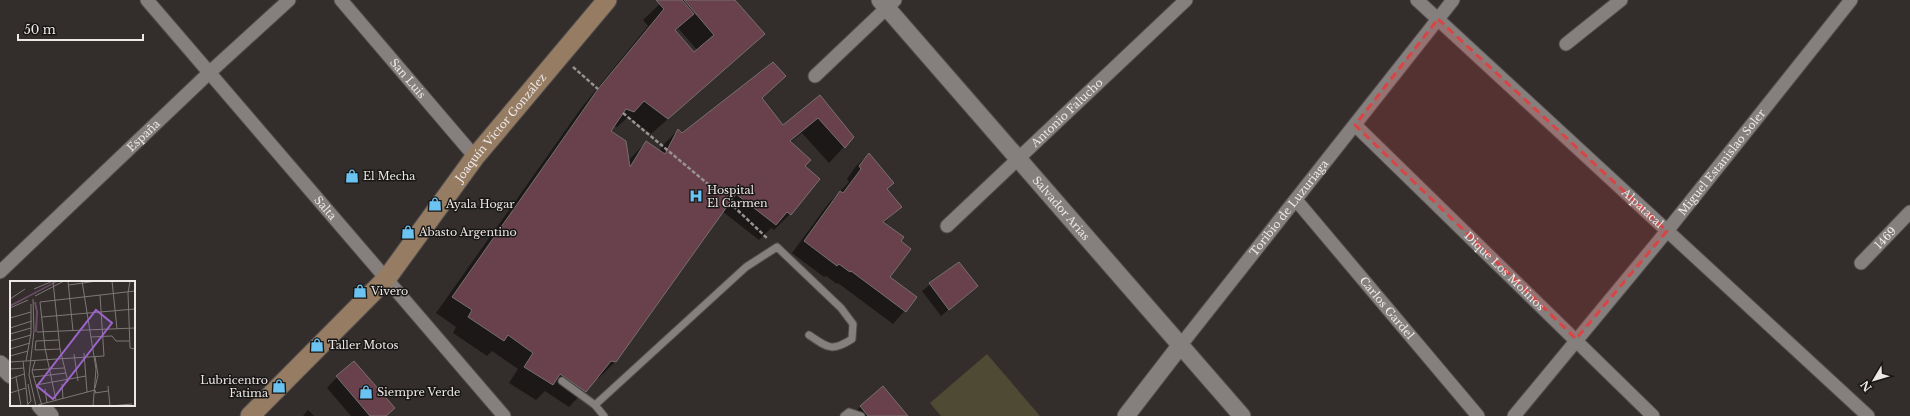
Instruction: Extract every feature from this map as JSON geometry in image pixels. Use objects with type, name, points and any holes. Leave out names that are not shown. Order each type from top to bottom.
[{"type":"main road","name":"Joaquín Víctor González","points":[[250,416],[387,278],[475,157],[607,0]]},
{"type":"street","name":"Salta","points":[[148,0],[504,416]]},
{"type":"street","name":"España","points":[[0,272],[210,72],[289,0]]},
{"type":"street","name":"San Luis","points":[[341,0],[475,157]]},
{"type":"street","name":"Antonio Falucho","points":[[947,226],[1019,160],[1186,0]]},
{"type":"street","name":"Alpatacal","points":[[1417,0],[1868,416]]},
{"type":"street","name":"Toribio de Luzuriaga","points":[[1126,416],[1453,0]]},
{"type":"street","points":[[1566,44],[1620,0]]},
{"type":"street","name":"Miguel Estanislao Soler","points":[[1514,416],[1576,339],[1667,231],[1851,0]]},
{"type":"street","name":"Salvador Arias","points":[[887,3],[1019,160],[1242,416]]},
{"type":"street","points":[[815,76],[887,3]]},
{"type":"street","name":"Dique Los Molinos","points":[[1356,125],[1654,416]]},
{"type":"street","name":"Carlos Gardel","points":[[1296,200],[1478,416]]},
{"type":"street","name":"1469","points":[[1862,263],[1910,212]]},
{"type":"street","points":[[0,364],[10,374]]},
{"type":"street","points":[[41,406],[50,416]]},
{"type":"lane","points":[[595,405],[746,267],[777,247],[841,308],[853,324],[852,339],[840,347],[828,348],[809,335]]},
{"type":"lane","points":[[562,381],[595,405],[604,416]]},
{"type":"lane","points":[[844,416],[849,412],[861,416]]},
{"type":"path","points":[[559,56],[598,89]]},
{"type":"path","points":[[623,113],[720,194]]},
{"type":"path","points":[[730,202],[777,247]]},
{"type":"highlighted area","points":[[1438,19],[1667,231],[1576,339],[1355,125]]},
{"type":"shaded area","points":[[987,354],[1040,416],[941,416],[930,403]]},
{"type":"building","points":[[656,0],[682,0],[694,14],[675,30],[694,52],[714,35],[684,0],[735,0],[765,34],[668,119],[644,101],[634,112],[626,109],[611,131],[626,141],[630,167],[646,141],[665,154],[678,129],[682,133],[773,62],[786,76],[762,98],[783,125],[820,95],[854,137],[845,148],[818,118],[790,141],[811,160],[805,166],[820,179],[791,215],[787,212],[776,225],[736,194],[616,362],[611,361],[586,392],[560,374],[553,385],[524,367],[533,353],[508,335],[504,341],[468,317],[472,310],[452,297],[598,89],[664,9]]},
{"type":"building","points":[[869,153],[894,183],[887,189],[902,207],[883,222],[904,237],[901,241],[911,249],[890,277],[917,297],[906,312],[851,271],[850,272],[839,264],[837,266],[804,241],[840,191],[843,193],[861,169],[859,166]]},
{"type":"building","points":[[959,262],[978,286],[949,310],[929,283]]},
{"type":"building","name":"Siempre Verde","points":[[354,361],[395,408],[386,416],[370,416],[336,376]]},
{"type":"building","points":[[883,386],[908,416],[868,416],[860,406]]},
{"type":"place","name":"El Mecha","points":[[352,176]]},
{"type":"place","name":"Hospital El Carmen","points":[[696,196]]},
{"type":"place","name":"Ayala Hogar","points":[[435,204]]},
{"type":"place","name":"Abasto Argentino","points":[[408,232]]},
{"type":"place","name":"Vivero","points":[[360,291]]},
{"type":"place","name":"Taller Motos","points":[[317,345]]},
{"type":"place","name":"Lubricentro Fatima","points":[[279,386]]},
{"type":"place","name":"Siempre Verde","points":[[366,392]]}]
